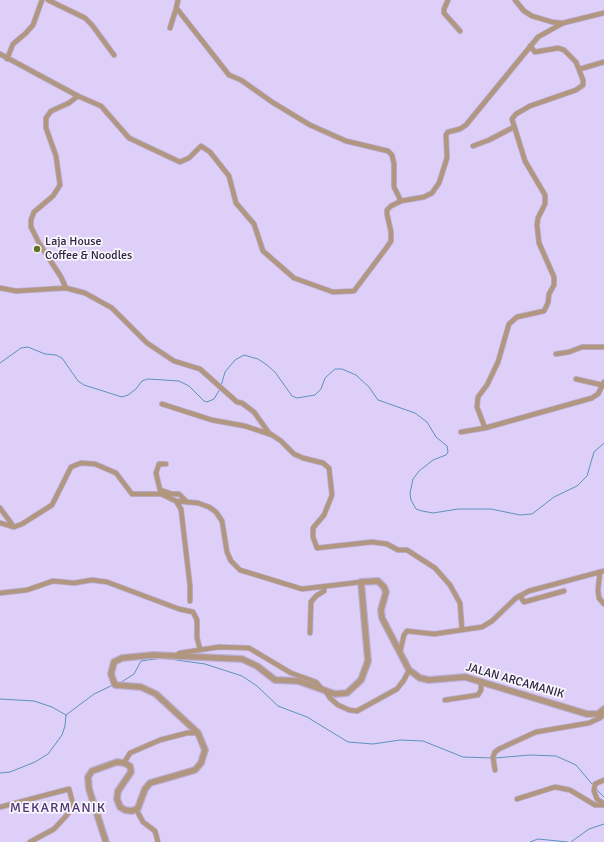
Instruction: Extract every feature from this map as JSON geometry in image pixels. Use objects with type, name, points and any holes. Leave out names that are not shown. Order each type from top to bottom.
[{"type":"street","points":[[7,58],[13,44],[33,25],[42,0]]},
{"type":"street","points":[[48,0],[85,18],[114,55]]},
{"type":"street","points":[[170,28],[178,0]]},
{"type":"street","points":[[448,0],[444,13],[460,31]]},
{"type":"street","points":[[515,0],[524,11],[532,16],[552,22],[563,23]]},
{"type":"street","points":[[176,9],[183,14],[229,75],[241,80],[310,125],[346,141],[388,151],[392,155],[394,164],[394,187],[401,201]]},
{"type":"street","points":[[0,54],[78,96],[101,106],[129,138],[180,162],[189,158],[201,146],[210,152],[229,176],[236,203],[254,224],[263,251],[294,278],[333,292],[354,291],[388,247],[392,232],[387,210],[391,206],[401,201],[424,197],[432,193],[439,183],[446,164],[446,135],[448,132],[460,129],[466,125],[538,37],[563,23],[604,13]]},
{"type":"street","points":[[484,428],[477,402],[498,362],[507,328],[512,320],[517,317],[544,311],[548,303],[549,294],[554,285],[554,277],[542,251],[538,233],[538,218],[545,204],[545,195],[525,161],[512,119],[516,114],[542,101],[580,87],[583,80],[580,69],[571,56],[564,50],[558,48],[535,52],[530,46]]},
{"type":"street","points":[[580,69],[604,62]]},
{"type":"street","points":[[66,288],[61,277],[39,243],[30,220],[34,212],[53,196],[60,185],[55,152],[46,128],[46,118],[51,112],[69,103],[78,96]]},
{"type":"street","points":[[473,146],[493,139],[514,127]]},
{"type":"street","points":[[0,288],[16,291],[66,288],[85,293],[106,304],[117,312],[147,343],[174,361],[200,369],[237,402],[242,403],[254,412],[268,432],[274,435],[294,454],[323,463],[329,468],[332,495],[331,501],[324,515],[313,528],[313,538],[317,548],[372,542],[387,544],[398,550],[407,550],[435,568],[450,584],[460,603],[462,630]]},
{"type":"street","points":[[556,354],[569,352],[582,347],[604,347]]},
{"type":"street","points":[[461,432],[484,428],[592,398],[598,394],[603,383],[576,379]]},
{"type":"street","points":[[162,404],[212,420],[244,426],[274,435]]},
{"type":"street","points":[[0,523],[14,527],[52,504],[71,467],[81,463],[95,464],[116,473],[132,494],[161,494],[176,501],[209,507],[216,512],[222,521],[227,552],[231,562],[240,570],[302,589],[378,581],[384,587],[386,592],[381,610],[382,618],[409,670],[397,689],[357,711],[349,710],[338,705],[316,682],[291,673],[252,649],[226,646],[180,652],[175,656]]},
{"type":"street","points":[[166,464],[159,464],[156,473],[160,490],[172,494],[179,494],[187,502]]},
{"type":"street","points":[[176,501],[181,509],[190,586],[190,601]]},
{"type":"street","points":[[0,508],[14,527]]},
{"type":"street","points":[[400,652],[404,635],[407,632],[423,634],[462,630],[488,624],[520,596],[534,589],[602,571]]},
{"type":"street","points":[[602,571],[598,581],[599,598],[604,604]]},
{"type":"street","points":[[0,593],[27,590],[53,581],[74,583],[92,580],[107,582],[179,609],[193,612],[197,620],[200,649]]},
{"type":"street","points":[[136,809],[145,789],[150,783],[190,772],[200,766],[205,750],[198,733],[156,694],[140,687],[130,685],[116,686],[112,679],[112,666],[118,659],[144,655],[242,659],[257,666],[275,680],[298,681],[339,694],[347,693],[358,683],[366,670],[368,656],[361,582]]},
{"type":"street","points":[[310,633],[311,602],[316,596],[324,592],[324,587]]},
{"type":"street","points":[[520,596],[524,602],[564,591]]},
{"type":"street","name":"JALAN ARCAMANIK","points":[[409,670],[424,680],[459,676],[481,681],[587,714],[598,714],[604,709]]},
{"type":"street","points":[[445,700],[478,695],[481,690],[481,681]]},
{"type":"street","points":[[495,770],[493,757],[495,752],[499,749],[536,732],[589,723],[600,718],[604,714]]},
{"type":"street","points":[[124,762],[130,753],[160,740],[187,733],[198,733]]},
{"type":"street","points":[[106,842],[89,789],[88,777],[94,770],[117,762],[124,762],[130,766],[131,770],[118,791],[117,801],[120,807],[125,810],[136,809]]},
{"type":"street","points":[[604,780],[595,784],[594,791],[597,800],[604,804]]},
{"type":"street","points":[[517,799],[554,787],[570,790],[595,805],[604,804]]},
{"type":"street","points":[[0,807],[67,788],[70,789],[73,804],[67,815],[54,829],[30,842]]},
{"type":"street","points":[[136,809],[142,820],[157,833],[158,842]]},
{"type":"waterway","points":[[0,363],[21,348],[28,347],[45,354],[56,355],[62,358],[78,381],[84,385],[122,397],[128,395],[136,389],[142,381],[148,379],[179,381],[189,386],[204,401],[207,402],[214,399],[220,389]]},
{"type":"waterway","points":[[221,386],[225,372],[235,360],[244,355],[258,359],[267,365],[275,372],[292,396],[297,398],[315,395],[321,389],[325,378],[335,369],[342,369],[356,375],[369,387],[378,400],[415,413],[427,422],[436,437],[447,446],[448,452],[446,455],[433,460],[419,471],[413,479],[410,493],[411,500],[416,509],[433,513],[458,509],[491,509],[520,515],[532,514],[554,497],[577,486],[587,476],[594,452],[604,443]]},
{"type":"waterway","points":[[120,683],[134,674],[141,661],[162,658],[205,664],[242,676],[257,686],[278,706],[307,717],[348,742],[373,744],[400,740],[423,741],[463,757],[492,758]]},
{"type":"waterway","points":[[0,773],[10,772],[35,762],[48,754],[62,735],[66,715],[94,694],[113,685]]},
{"type":"waterway","points":[[0,699],[34,701],[52,707],[66,715]]},
{"type":"waterway","points":[[495,758],[530,755],[556,756],[576,765],[592,784]]},
{"type":"waterway","points":[[597,790],[604,797]]},
{"type":"waterway","points":[[571,842],[589,829],[604,824]]},
{"type":"waterway","points":[[530,842],[538,839],[568,842]]},
{"type":"place","name":"Laja House Coffee & Noodles","points":[[37,249]]},
{"type":"district","name":"MEKARMANIK","points":[[58,808]]}]
